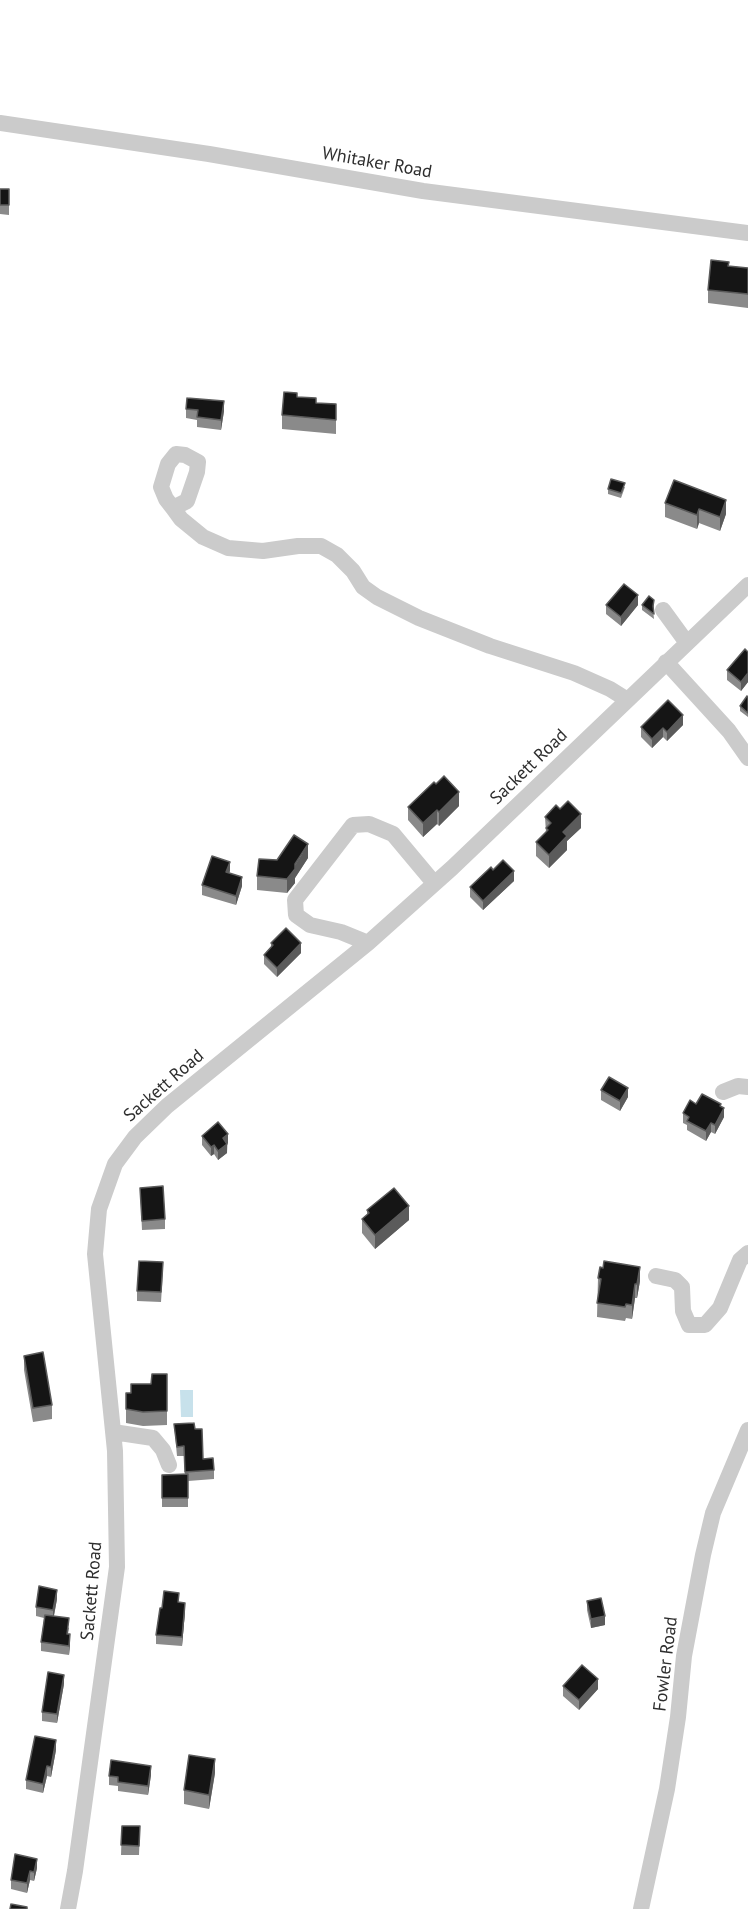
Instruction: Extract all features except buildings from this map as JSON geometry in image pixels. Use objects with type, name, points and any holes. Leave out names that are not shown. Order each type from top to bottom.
[{"type":"street","name":"Whitaker Road","points":[[0,123],[209,154],[423,191],[748,233]]},
{"type":"street","points":[[173,508],[181,519],[203,537],[228,548],[263,551],[298,546],[321,546],[338,555],[353,571],[363,587],[377,597],[419,618],[490,646],[574,673],[627,699]]},
{"type":"street","name":"Sackett Road","points":[[68,1909],[117,1567],[113,1432],[95,1254],[99,1209],[116,1164],[135,1137],[166,1107],[368,943],[748,585]]},
{"type":"street","points":[[663,610],[687,642]]},
{"type":"street","points":[[666,662],[729,731],[748,758]]},
{"type":"street","points":[[368,943],[341,932],[310,925],[296,915],[295,900],[353,825],[369,824],[393,834],[434,883]]},
{"type":"street","points":[[723,1092],[738,1086],[748,1087]]},
{"type":"street","points":[[656,1276],[675,1280],[682,1287],[683,1311],[689,1325],[705,1325],[720,1308],[740,1260],[748,1253]]},
{"type":"street","name":"Fowler Road","points":[[641,1909],[667,1789],[684,1656],[703,1555],[713,1513],[748,1430]]},
{"type":"street","points":[[113,1432],[153,1438],[163,1450],[169,1465]]},
{"type":"water","points":[[180,1390],[193,1390],[193,1417],[181,1417]]}]
